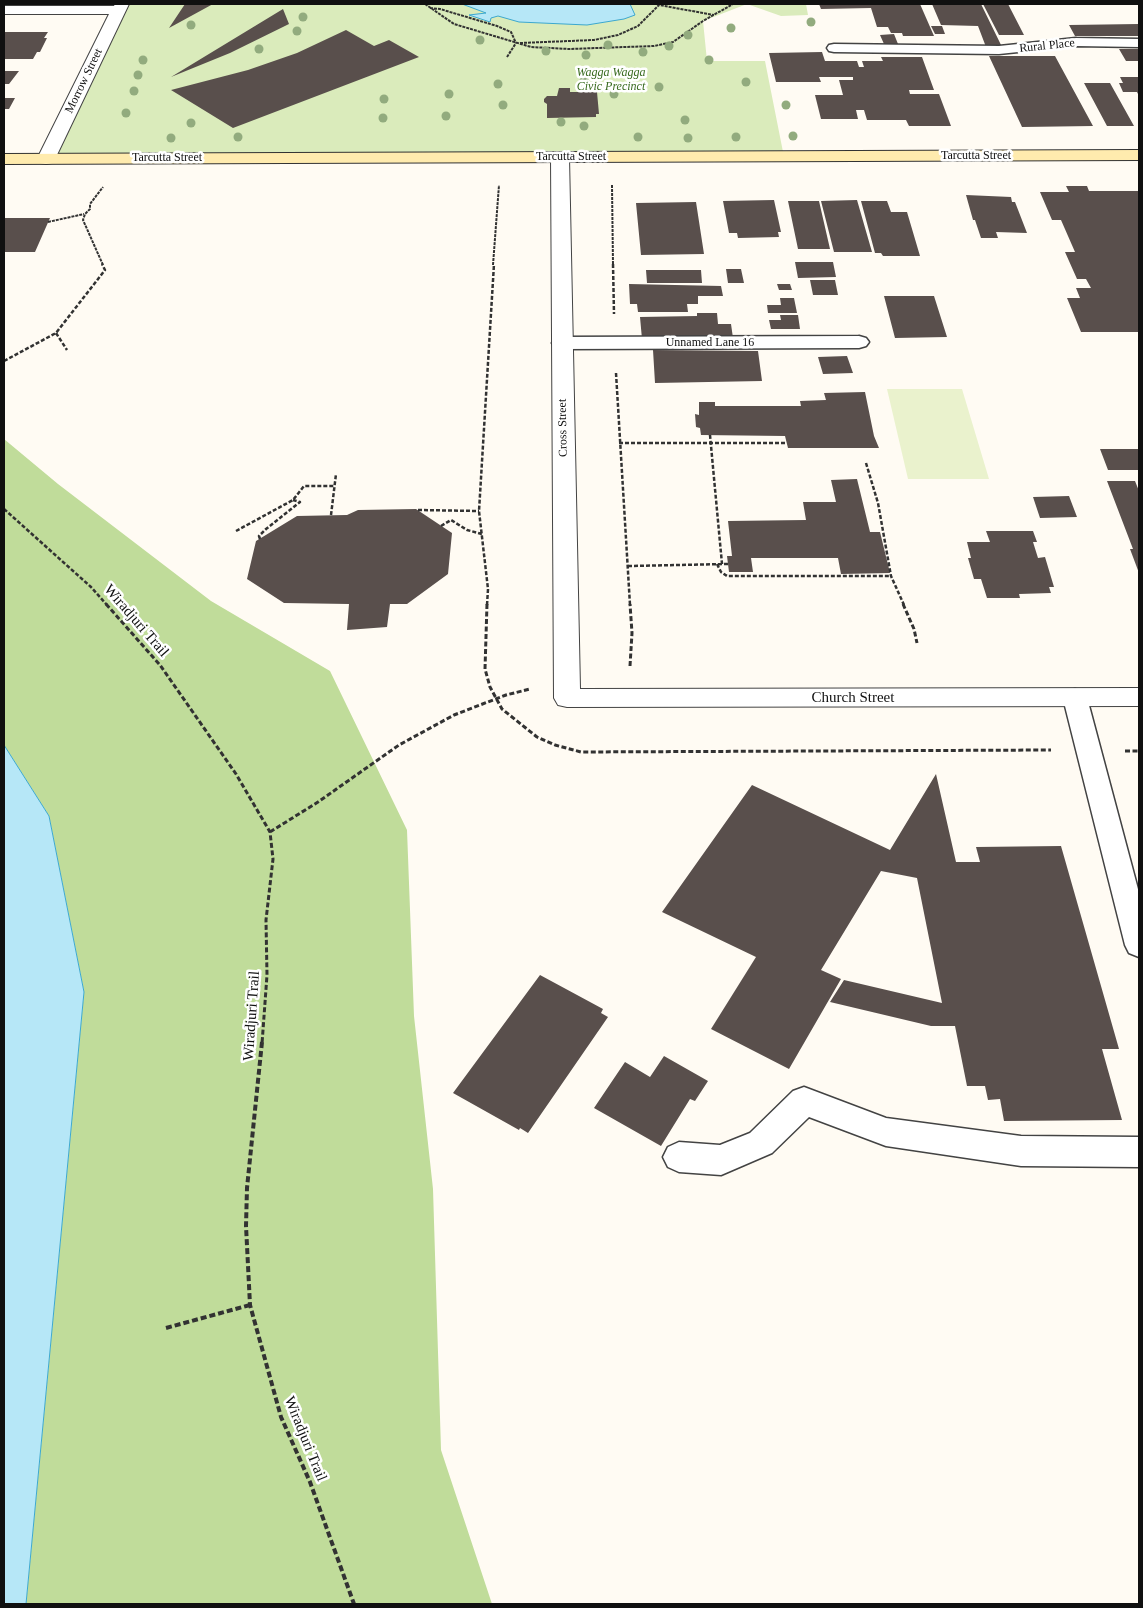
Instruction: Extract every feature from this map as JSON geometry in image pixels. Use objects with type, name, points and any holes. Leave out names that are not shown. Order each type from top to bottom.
[{"type":"street","points":[[4,10],[120,7]]},
{"type":"street","name":"Morrow Street","points":[[46,158],[120,7]]},
{"type":"street","name":"Tarcutta Street","points":[[4,159],[1139,155]]},
{"type":"street","name":"Cross Street","points":[[560,157],[567,689]]},
{"type":"street","name":"Church Street","points":[[567,689],[631,698],[1139,698]]},
{"type":"lane","name":"Rural Place","points":[[834,48],[956,53],[1076,42],[1139,43]]},
{"type":"lane","name":"Unnamed Lane 16","points":[[562,344],[859,342]]},
{"type":"lane","points":[[1075,698],[1139,945]]},
{"type":"lane","points":[[679,1157],[721,1160],[761,1143],[804,1101],[886,1132],[1021,1151],[1139,1152]]},
{"type":"path","points":[[425,4],[454,24],[531,47],[569,49],[654,46],[673,42],[734,4]]},
{"type":"path","points":[[516,43],[594,40],[618,35],[638,26],[660,5],[714,16]]},
{"type":"path","points":[[430,8],[440,9],[497,26],[511,32],[516,43]]},
{"type":"path","points":[[507,57],[516,43]]},
{"type":"path","points":[[612,182],[619,443],[632,633],[630,655],[631,698]]},
{"type":"path","points":[[499,184],[479,511],[488,589],[485,669],[487,680],[496,699],[508,715],[537,737],[555,745],[581,752],[1139,751]]},
{"type":"path","points":[[4,361],[56,333],[106,270],[83,220],[85,214],[90,209],[90,204],[105,185]]},
{"type":"path","points":[[48,222],[85,214]]},
{"type":"path","points":[[56,333],[67,350]]},
{"type":"path","points":[[710,435],[722,564]]},
{"type":"path","points":[[619,443],[786,443]]},
{"type":"path","points":[[866,463],[878,503],[891,576],[914,629],[917,642]]},
{"type":"path","points":[[331,515],[336,474]]},
{"type":"path","points":[[236,531],[293,500],[304,486],[334,486]]},
{"type":"path","points":[[260,539],[259,536],[266,529],[300,502],[293,500]]},
{"type":"path","name":"Wiradjuri Trail","points":[[4,510],[91,587],[160,664],[236,774],[270,832],[273,859],[266,920],[267,976],[260,1074],[247,1188],[246,1226],[250,1305],[281,1417],[310,1482],[354,1604]]},
{"type":"path","points":[[418,510],[479,511]]},
{"type":"path","points":[[441,526],[451,520],[468,530],[482,534]]},
{"type":"path","points":[[717,564],[721,572],[727,576],[891,576]]},
{"type":"path","points":[[628,566],[728,564]]},
{"type":"path","points":[[270,832],[318,802],[400,745],[454,715],[496,699],[567,689]]},
{"type":"path","points":[[166,1328],[250,1305]]},
{"type":"green space","name":"Wagga Wagga Civic Precinct","points":[[122,4],[747,4],[703,21],[707,61],[765,61],[784,157],[46,159]]},
{"type":"green space","points":[[747,4],[806,4],[808,15],[781,16]]},
{"type":"green space","points":[[887,389],[962,389],[989,479],[908,479]]},
{"type":"green space","points":[[4,439],[58,484],[211,601],[330,671],[407,830],[414,1016],[433,1189],[441,1450],[492,1604],[26,1604],[84,992],[49,816],[4,745]]},
{"type":"water","points":[[462,4],[630,4],[635,15],[624,19],[587,25],[519,22],[498,16],[491,18],[490,22],[469,15],[486,13]]},
{"type":"water","points":[[4,745],[49,816],[84,992],[26,1604],[4,1604]]},
{"type":"building","points":[[185,4],[213,4],[169,28]]},
{"type":"building","points":[[819,4],[920,4],[934,36],[903,36],[902,33],[891,33],[888,27],[877,27],[871,8],[821,9]]},
{"type":"building","points":[[932,4],[981,4],[1002,47],[986,47],[978,26],[941,25]]},
{"type":"building","points":[[983,4],[1008,4],[1024,35],[999,35]]},
{"type":"building","points":[[283,9],[289,24],[230,53],[171,77]]},
{"type":"building","points":[[1139,24],[1139,36],[1075,36],[1069,25]]},
{"type":"building","points":[[931,26],[942,26],[945,34],[935,34]]},
{"type":"building","points":[[346,30],[374,46],[389,40],[419,57],[233,128],[171,90],[248,70],[297,53]]},
{"type":"building","points":[[4,32],[48,32],[40,52],[37,52],[33,59],[4,59]]},
{"type":"building","points":[[894,34],[898,44],[884,44],[880,35]]},
{"type":"building","points":[[1119,49],[1139,49],[1139,61],[1126,61]]},
{"type":"building","points":[[822,52],[825,61],[857,61],[859,67],[864,67],[862,61],[883,61],[881,57],[922,57],[934,90],[909,90],[910,94],[939,94],[951,126],[909,126],[906,120],[867,120],[864,110],[856,110],[858,119],[821,119],[815,95],[843,95],[839,80],[853,80],[853,77],[819,77],[821,82],[776,82],[769,53]]},
{"type":"building","points":[[989,56],[1055,56],[1093,126],[1022,127]]},
{"type":"building","points":[[4,71],[19,71],[9,84],[4,84]]},
{"type":"building","points":[[1120,77],[1139,77],[1139,96],[1137,92],[1123,92],[1119,83],[1123,83]]},
{"type":"building","points":[[1084,83],[1110,83],[1134,126],[1107,126]]},
{"type":"building","points":[[559,88],[570,88],[570,92],[597,92],[599,114],[596,114],[596,117],[547,118],[547,104],[544,102],[544,99],[547,96],[557,96]]},
{"type":"building","points":[[4,98],[15,98],[9,109],[4,109]]},
{"type":"building","points":[[1066,186],[1087,186],[1089,191],[1139,191],[1139,332],[1081,332],[1067,298],[1080,298],[1076,288],[1091,288],[1086,279],[1077,279],[1065,252],[1075,252],[1061,220],[1052,220],[1040,192],[1069,192]]},
{"type":"building","points":[[966,195],[1011,197],[1012,202],[1015,202],[1027,233],[996,232],[998,238],[981,238],[975,220],[973,220]]},
{"type":"building","points":[[774,200],[781,232],[778,232],[779,237],[738,238],[737,233],[729,233],[723,201]]},
{"type":"building","points":[[857,200],[872,252],[834,252],[821,201]]},
{"type":"building","points":[[788,201],[819,201],[830,249],[798,249]]},
{"type":"building","points":[[861,201],[887,201],[891,212],[907,212],[920,256],[883,256],[881,253],[875,253]]},
{"type":"building","points":[[696,202],[704,254],[641,255],[636,203]]},
{"type":"building","points":[[4,218],[50,218],[35,252],[4,252]]},
{"type":"building","points":[[795,262],[833,262],[836,277],[798,278]]},
{"type":"building","points":[[726,269],[741,269],[744,283],[728,283]]},
{"type":"building","points":[[646,270],[701,270],[702,283],[647,283]]},
{"type":"building","points":[[810,280],[835,280],[838,295],[813,295]]},
{"type":"building","points":[[629,284],[721,286],[723,296],[698,296],[698,304],[687,304],[688,312],[638,312],[637,304],[630,304]]},
{"type":"building","points":[[777,284],[790,284],[792,290],[779,290]]},
{"type":"building","points":[[884,296],[934,296],[947,337],[895,338]]},
{"type":"building","points":[[780,298],[794,298],[797,313],[768,313],[767,305],[781,305]]},
{"type":"building","points":[[697,313],[717,313],[718,324],[731,324],[733,338],[642,339],[640,317],[697,316]]},
{"type":"building","points":[[780,315],[798,315],[800,329],[771,329],[769,320],[781,320]]},
{"type":"building","points":[[653,350],[758,351],[762,381],[655,383]]},
{"type":"building","points":[[847,356],[853,373],[823,374],[818,357]]},
{"type":"building","points":[[865,392],[874,436],[879,448],[788,448],[785,436],[701,435],[700,428],[696,427],[695,414],[699,415],[699,402],[715,402],[715,406],[801,406],[800,401],[826,400],[824,393]]},
{"type":"building","points":[[1100,449],[1139,449],[1139,470],[1108,470]]},
{"type":"building","points":[[857,479],[870,532],[880,532],[890,573],[841,574],[838,558],[751,558],[753,572],[729,572],[727,556],[732,556],[728,521],[806,520],[803,502],[836,502],[831,480]]},
{"type":"building","points":[[1107,481],[1135,481],[1139,491],[1139,573],[1130,549],[1133,549]]},
{"type":"building","points":[[1069,496],[1077,517],[1040,518],[1033,497]]},
{"type":"building","points":[[416,509],[452,533],[448,574],[407,604],[390,604],[387,627],[347,630],[349,604],[284,603],[247,579],[256,541],[297,516],[347,515],[358,510]]},
{"type":"building","points":[[986,531],[1033,531],[1037,542],[1033,542],[1038,558],[1045,557],[1054,587],[1049,587],[1051,593],[1019,594],[1020,598],[987,598],[981,579],[974,579],[968,558],[971,558],[967,542],[990,542]]},
{"type":"building","points":[[936,774],[956,862],[980,862],[976,847],[1061,846],[1119,1049],[1102,1049],[1122,1120],[1004,1121],[1000,1099],[988,1100],[985,1086],[967,1086],[955,1026],[931,1026],[830,1002],[844,980],[942,1003],[917,878],[881,871],[821,970],[841,979],[789,1069],[711,1029],[756,957],[662,912],[752,785],[890,850]]},
{"type":"building","points":[[540,975],[603,1009],[601,1013],[608,1017],[528,1133],[520,1128],[519,1130],[453,1093]]},
{"type":"building","points":[[664,1056],[708,1081],[695,1101],[690,1099],[661,1146],[594,1108],[625,1062],[650,1077]]}]
